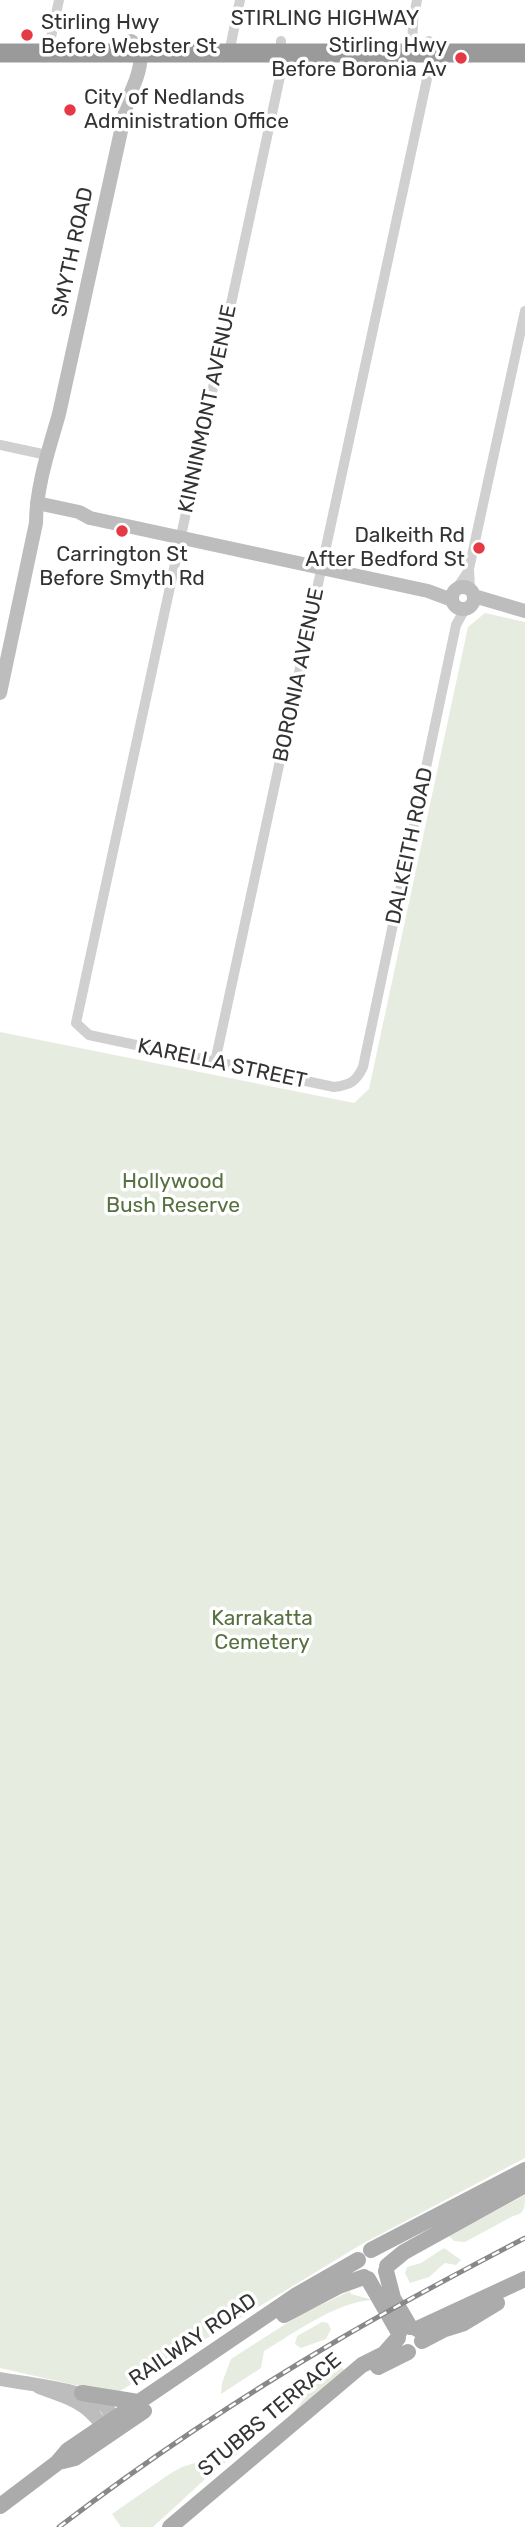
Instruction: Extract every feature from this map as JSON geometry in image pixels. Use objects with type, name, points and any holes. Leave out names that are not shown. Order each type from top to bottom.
[{"type":"highway","name":"STIRLING HIGHWAY","points":[[0,42],[50,42],[131,49]]},
{"type":"highway","name":"STIRLING HIGHWAY","points":[[0,53],[230,47],[421,47],[525,42]]},
{"type":"highway","name":"STIRLING HIGHWAY","points":[[421,47],[525,53]]},
{"type":"main road","name":"RAILWAY ROAD","points":[[0,2506],[57,2463],[75,2458],[138,2402],[295,2296],[364,2255],[525,2170]]},
{"type":"main road","points":[[366,2278],[376,2279],[404,2252],[525,2185]]},
{"type":"main road","points":[[382,2254],[393,2298],[409,2334],[358,2269],[364,2255],[382,2254]]},
{"type":"main road","name":"RAILWAY ROAD","points":[[109,2426],[316,2297],[366,2278]]},
{"type":"main road","name":"STUBBS TERRACE","points":[[170,2527],[362,2365],[384,2354],[409,2334],[525,2279]]},
{"type":"main road","name":"STUBBS TERRACE","points":[[409,2334],[445,2329],[464,2323],[525,2290]]},
{"type":"main road","name":"STUBBS TERRACE","points":[[185,2527],[344,2391],[377,2368],[416,2350],[409,2334]]},
{"type":"main road","points":[[82,2393],[138,2402]]},
{"type":"street","points":[[50,42],[59,0]]},
{"type":"street","points":[[230,47],[240,0]]},
{"type":"street","name":"BORONIA AVENUE","points":[[215,1062],[428,74],[413,21],[417,0]]},
{"type":"street","name":"KINNINMONT AVENUE","points":[[76,1023],[281,72],[281,47]]},
{"type":"street","name":"SMYTH ROAD","points":[[128,99],[136,80],[131,49]]},
{"type":"street","name":"SMYTH ROAD","points":[[0,693],[128,99],[128,60],[131,49]]},
{"type":"street","points":[[462,598],[525,312]]},
{"type":"street","name":"SMYTH ROAD","points":[[39,510],[47,455],[60,414]]},
{"type":"street","points":[[0,445],[47,455]]},
{"type":"street","points":[[39,510],[77,519],[90,518],[525,611]]},
{"type":"street","name":"DALKEITH ROAD","points":[[363,1067],[462,598]]},
{"type":"street","name":"KARELLA STREET","points":[[76,1023],[89,1035],[334,1087],[349,1085],[358,1078],[363,1067]]},
{"type":"street","points":[[0,2379],[82,2393],[107,2407],[109,2426]]},
{"type":"street","points":[[39,2387],[75,2402],[109,2426]]},
{"type":"green space","name":"Karrakatta Cemetery","points":[[485,613],[525,622],[525,2158],[362,2244],[115,2394],[0,2368],[0,1032],[354,1103],[369,1089],[468,627]]},
{"type":"green space","points":[[525,2195],[520,2214],[465,2242],[454,2241],[449,2236]]},
{"type":"green space","points":[[444,2248],[461,2260],[456,2265],[445,2263],[429,2277],[410,2283],[405,2273],[407,2267],[421,2263]]},
{"type":"green space","points":[[350,2291],[351,2294],[373,2300],[331,2312],[264,2351],[261,2368],[221,2394],[231,2359],[298,2316]]},
{"type":"green space","points":[[322,2322],[328,2323],[331,2329],[326,2339],[301,2348],[295,2344],[297,2336]]},
{"type":"green space","points":[[336,2361],[345,2371],[292,2415],[319,2378]]},
{"type":"green space","points":[[234,2451],[239,2453],[215,2470],[153,2527],[121,2527],[112,2514],[182,2467]]},
{"type":"railway","points":[[59,2527],[161,2453],[266,2384],[384,2314],[525,2238]]},
{"type":"place","name":"Stirling Hwy Before Webster St","points":[[27,35]]},
{"type":"place","name":"Stirling Hwy Before Boronia Av","points":[[461,58]]},
{"type":"place","name":"City of Nedlands Administration Office","points":[[70,110]]},
{"type":"place","name":"Carrington St Before Smyth Rd","points":[[122,531]]},
{"type":"place","name":"Dalkeith Rd After Bedford St","points":[[479,548]]},
{"type":"park label","name":"Hollywood Bush Reserve","points":[[173,1194]]}]
